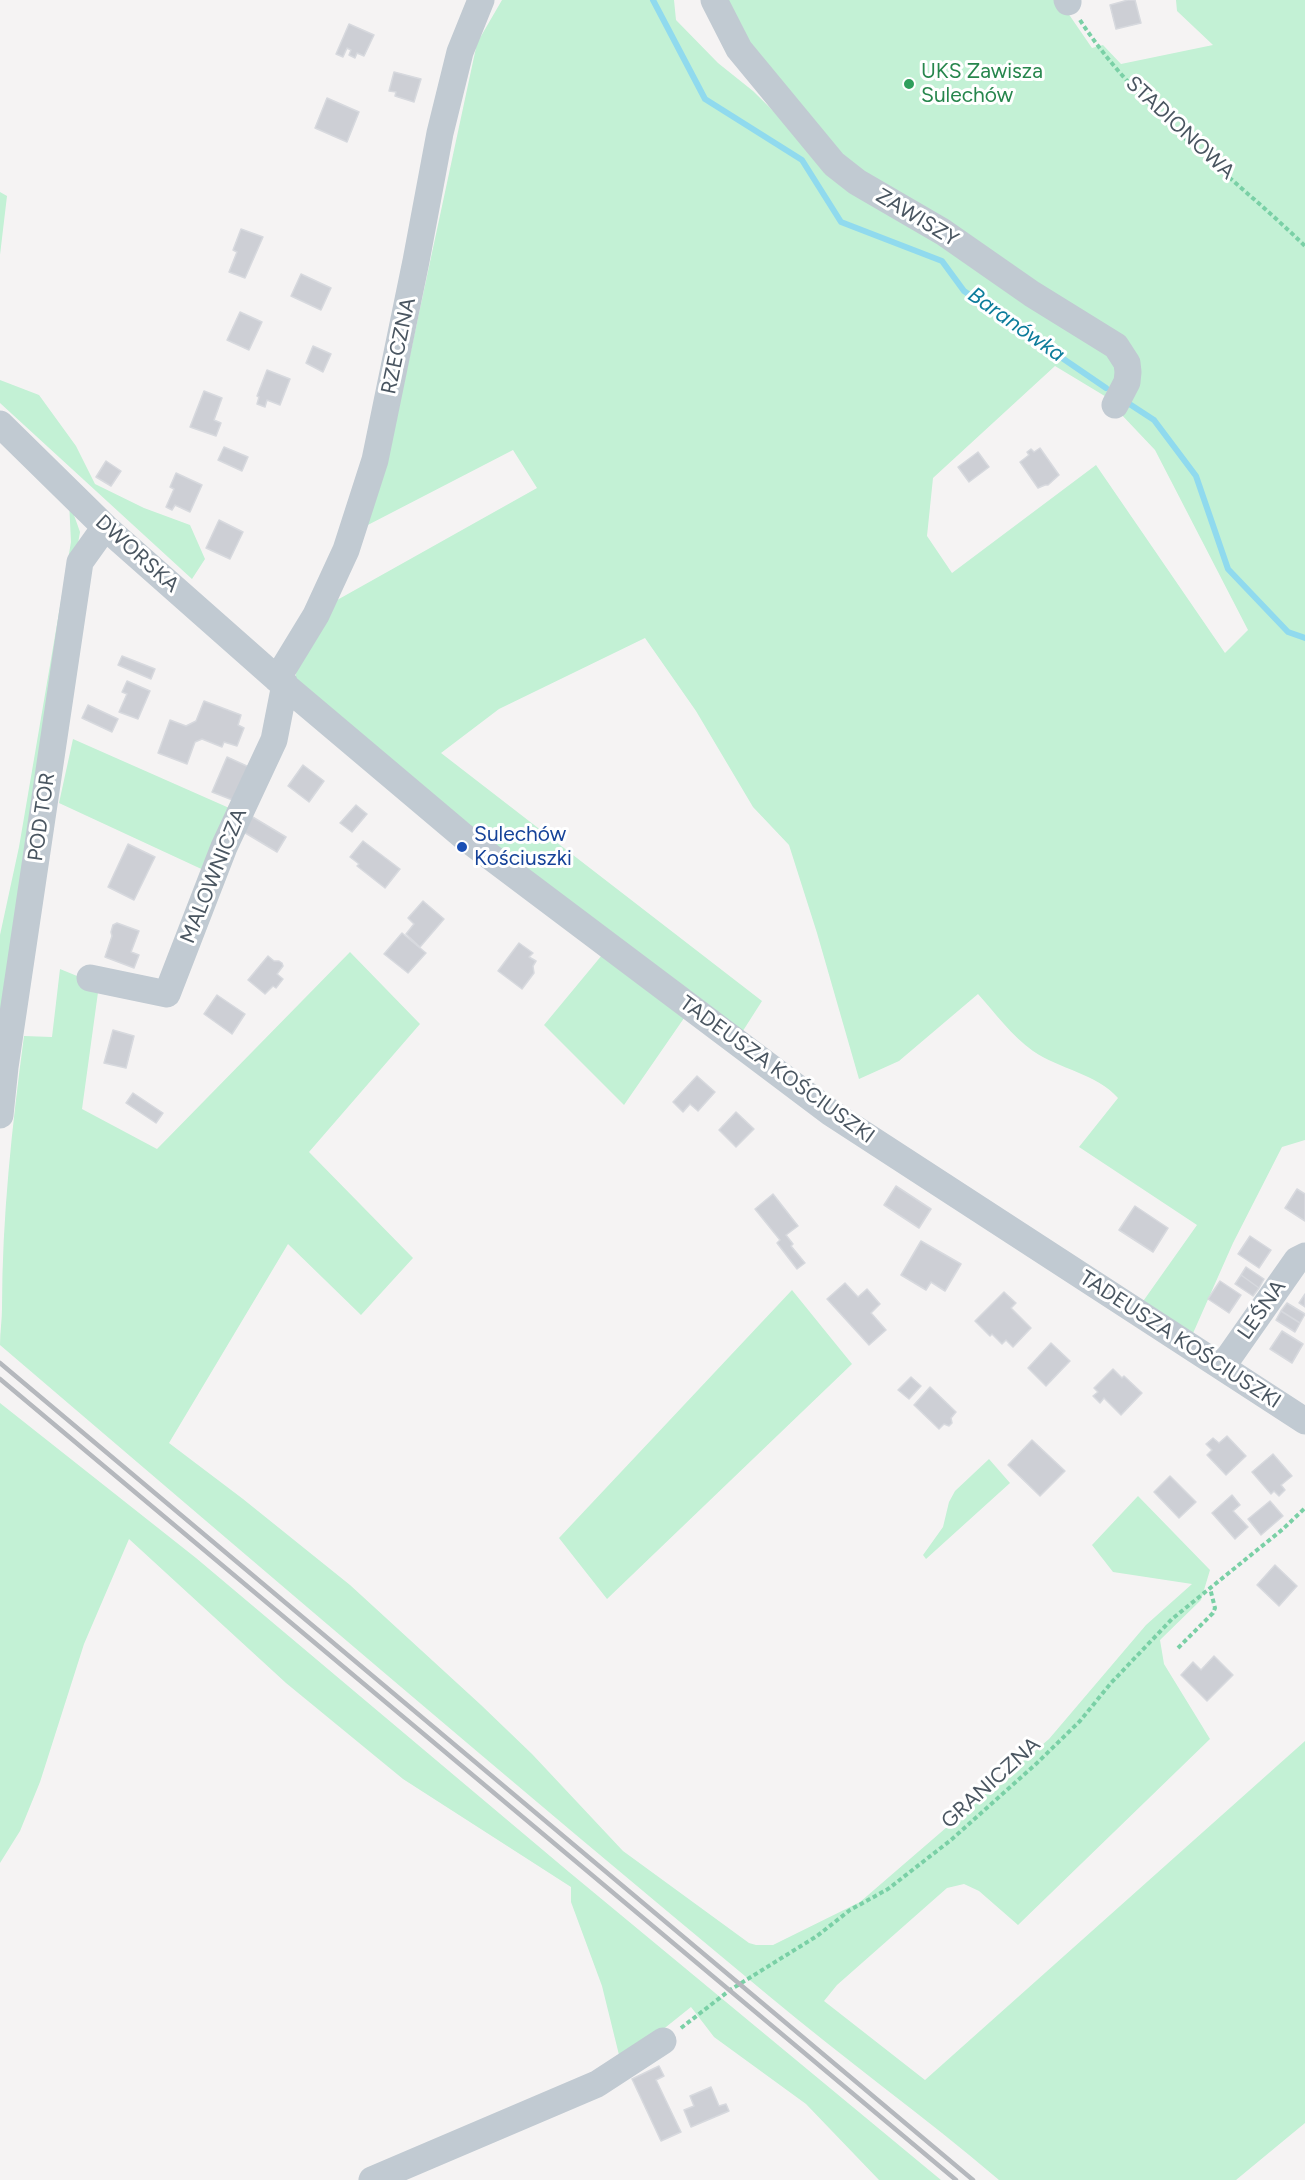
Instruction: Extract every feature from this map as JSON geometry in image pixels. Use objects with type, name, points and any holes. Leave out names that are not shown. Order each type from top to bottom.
[{"type":"street","name":"RZECZNA","points":[[281,681],[341,561],[375,460],[440,133],[460,52],[481,0]]},
{"type":"street","name":"ZAWISZY","points":[[714,0],[739,49],[834,164],[857,182],[943,232],[1032,294],[1116,346],[1127,363],[1128,372],[1127,382],[1115,405]]},
{"type":"street","name":"DWORSKA","points":[[0,424],[105,527],[281,681]]},
{"type":"street","name":"POD TOR","points":[[0,1115],[5,1067],[80,562],[105,527]]},
{"type":"street","name":"MALOWNICZA","points":[[90,978],[167,993],[224,847],[274,740],[281,681]]},
{"type":"street","name":"TADEUSZA KOŚCIUSZKI","points":[[281,681],[463,836],[831,1113],[1305,1421]]},
{"type":"street","name":"LEŚNA","points":[[1222,1367],[1297,1260],[1305,1256]]},
{"type":"street","points":[[372,2180],[597,2084],[663,2041]]},
{"type":"path","name":"STADIONOWA","points":[[1067,1],[1095,44],[1137,91],[1195,149],[1234,180],[1305,246]]},
{"type":"path","name":"GRANICZNA","points":[[663,2041],[730,1990],[817,1936],[850,1910],[888,1889],[951,1840],[1080,1721],[1111,1683],[1172,1619],[1283,1529],[1305,1508]]},
{"type":"path","points":[[1178,1648],[1213,1614],[1215,1608],[1210,1588]]},
{"type":"green space","points":[[502,0],[674,0],[676,20],[718,63],[753,91],[833,170],[1104,347],[1122,376],[1108,398],[1055,366],[933,478],[927,536],[952,573],[1096,465],[1225,653],[1248,630],[1155,450],[1119,412],[1133,364],[861,176],[769,80],[719,0],[1059,0],[1092,48],[1103,45],[1121,64],[1213,45],[1177,11],[1176,0],[1305,0],[1305,1140],[1282,1147],[1233,1243],[1190,1340],[1139,1307],[1197,1225],[1079,1147],[1118,1098],[1109,1090],[1089,1077],[1054,1063],[1033,1051],[1011,1031],[978,994],[899,1061],[859,1079],[789,845],[753,807],[696,711],[645,638],[499,709],[441,753],[762,1001],[739,1037],[308,697],[295,682],[298,659],[330,604],[537,488],[513,450],[362,528],[386,467],[477,43]]},
{"type":"green space","points":[[0,192],[7,196],[0,255]]},
{"type":"green space","points":[[0,380],[39,395],[76,446],[95,484],[144,508],[190,525],[205,559],[192,579],[0,403]]},
{"type":"green space","points":[[69,501],[80,532],[48,718],[0,1054],[0,935],[19,847],[71,542]]},
{"type":"green space","points":[[73,739],[236,811],[210,873],[59,803]]},
{"type":"green space","points":[[607,949],[691,1008],[624,1105],[544,1025]]},
{"type":"green space","points":[[350,952],[420,1024],[309,1152],[413,1258],[361,1315],[288,1244],[169,1443],[350,1585],[532,1754],[623,1851],[749,1943],[756,1945],[773,1945],[860,1902],[1049,1739],[1146,1625],[1192,1584],[1113,1572],[1092,1545],[1138,1496],[1210,1570],[1201,1600],[1160,1640],[1164,1664],[1210,1739],[1018,1925],[979,1891],[964,1884],[947,1888],[837,1985],[824,2001],[925,2080],[1305,1741],[1305,2123],[1236,2180],[999,2180],[672,1916],[0,1345],[6,1206],[24,1036],[52,1037],[60,969],[99,985],[82,1109],[157,1149]]},
{"type":"green space","points":[[792,1290],[852,1364],[607,1599],[559,1538]]},
{"type":"green space","points":[[0,1403],[196,1558],[569,1872],[941,2180],[879,2180],[806,2104],[714,2037],[691,2007],[621,2063],[602,1986],[571,1902],[571,1887],[403,1779],[286,1683],[129,1539],[84,1644],[40,1782],[20,1831],[0,1863]]},
{"type":"green space","points":[[989,1459],[1010,1483],[926,1559],[923,1555],[943,1527],[949,1502],[955,1491]]},
{"type":"building","points":[[1135,0],[1141,23],[1116,29],[1110,5]]},
{"type":"building","points":[[349,24],[374,35],[364,56],[357,53],[355,58],[349,55],[351,50],[347,48],[343,57],[336,54]]},
{"type":"building","points":[[394,72],[421,79],[414,102],[395,96],[396,92],[389,91]]},
{"type":"building","points":[[327,98],[359,112],[347,142],[315,128]]},
{"type":"building","points":[[241,229],[263,237],[245,278],[229,272],[237,252],[233,250]]},
{"type":"building","points":[[301,274],[331,288],[321,310],[291,296]]},
{"type":"building","points":[[240,312],[262,322],[249,350],[227,340]]},
{"type":"building","points":[[313,346],[331,354],[323,372],[306,363]]},
{"type":"building","points":[[267,370],[290,379],[280,405],[267,400],[265,407],[257,404],[259,397],[257,396]]},
{"type":"building","points":[[204,391],[222,398],[214,420],[221,423],[216,436],[190,427]]},
{"type":"building","points":[[224,447],[248,457],[242,471],[218,460]]},
{"type":"building","points":[[1040,448],[1059,475],[1048,485],[1038,488],[1020,462],[1029,455],[1027,452],[1031,449],[1034,452]]},
{"type":"building","points":[[978,452],[989,467],[969,482],[958,467]]},
{"type":"building","points":[[106,461],[121,471],[111,486],[96,477]]},
{"type":"building","points":[[176,473],[202,485],[190,512],[175,505],[172,510],[166,507],[174,489],[170,487]]},
{"type":"building","points":[[219,520],[243,532],[230,559],[206,548]]},
{"type":"building","points":[[122,656],[155,669],[151,679],[118,665]]},
{"type":"building","points":[[127,681],[150,691],[138,719],[119,712],[127,694],[122,692]]},
{"type":"building","points":[[204,701],[241,715],[238,725],[244,728],[237,746],[224,742],[222,747],[202,739],[195,742],[187,764],[158,753],[170,720],[186,726],[196,721]]},
{"type":"building","points":[[88,705],[118,719],[112,732],[82,718]]},
{"type":"building","points":[[227,757],[249,767],[235,801],[212,792]]},
{"type":"building","points":[[303,765],[324,781],[309,802],[288,786]]},
{"type":"building","points":[[356,805],[367,814],[352,832],[340,823]]},
{"type":"building","points":[[251,816],[286,837],[277,852],[242,831]]},
{"type":"building","points":[[363,841],[400,869],[385,888],[357,866],[359,864],[350,857]]},
{"type":"building","points":[[128,844],[155,857],[134,900],[108,887]]},
{"type":"building","points":[[423,901],[444,919],[420,947],[406,934],[414,924],[408,918]]},
{"type":"building","points":[[117,923],[139,931],[131,952],[139,955],[134,968],[105,957],[113,925]]},
{"type":"building","points":[[402,933],[426,953],[408,973],[384,954]]},
{"type":"building","points":[[519,943],[533,953],[529,957],[536,961],[533,966],[534,973],[522,989],[498,971]]},
{"type":"building","points":[[268,956],[282,963],[283,966],[277,974],[283,979],[276,988],[273,986],[265,994],[248,980]]},
{"type":"building","points":[[217,995],[245,1014],[232,1034],[204,1014]]},
{"type":"building","points":[[113,1030],[134,1036],[126,1068],[104,1063]]},
{"type":"building","points":[[697,1076],[715,1092],[698,1111],[690,1104],[683,1112],[673,1102]]},
{"type":"building","points":[[133,1093],[163,1113],[156,1123],[126,1103]]},
{"type":"building","points":[[736,1112],[754,1129],[736,1147],[719,1130]]},
{"type":"building","points":[[896,1186],[931,1209],[919,1228],[884,1205]]},
{"type":"building","points":[[1297,1189],[1305,1194],[1305,1221],[1285,1208]]},
{"type":"building","points":[[773,1194],[798,1226],[786,1235],[793,1244],[791,1246],[805,1263],[797,1269],[777,1243],[780,1240],[755,1209]]},
{"type":"building","points":[[1135,1206],[1168,1228],[1153,1252],[1119,1230]]},
{"type":"building","points":[[1250,1236],[1271,1250],[1259,1268],[1238,1254]]},
{"type":"building","points":[[921,1241],[961,1264],[945,1291],[931,1282],[926,1290],[901,1275]]},
{"type":"building","points":[[1246,1267],[1264,1279],[1259,1288],[1241,1275]]},
{"type":"building","points":[[1241,1275],[1259,1288],[1253,1296],[1235,1284]]},
{"type":"building","points":[[1220,1281],[1241,1295],[1229,1313],[1208,1299]]},
{"type":"building","points":[[845,1283],[858,1297],[867,1289],[880,1304],[871,1313],[886,1330],[869,1345],[827,1299]]},
{"type":"building","points":[[1004,1292],[1016,1303],[1011,1308],[1031,1328],[1013,1347],[1006,1340],[1002,1344],[992,1334],[990,1336],[975,1321]]},
{"type":"building","points":[[1305,1294],[1305,1307],[1299,1303]]},
{"type":"building","points":[[1287,1303],[1305,1314],[1300,1323],[1281,1311]]},
{"type":"building","points":[[1281,1311],[1300,1323],[1295,1332],[1276,1320]]},
{"type":"building","points":[[1282,1331],[1303,1344],[1292,1363],[1270,1349]]},
{"type":"building","points":[[1051,1343],[1070,1361],[1046,1386],[1028,1368]]},
{"type":"building","points":[[1113,1369],[1142,1393],[1121,1415],[1104,1398],[1100,1403],[1093,1396],[1098,1392],[1094,1388]]},
{"type":"building","points":[[911,1377],[921,1386],[909,1399],[898,1390]]},
{"type":"building","points":[[930,1387],[956,1412],[949,1426],[944,1424],[939,1429],[914,1405]]},
{"type":"building","points":[[1227,1436],[1246,1456],[1226,1475],[1207,1455],[1212,1450],[1206,1444],[1213,1438],[1219,1443]]},
{"type":"building","points":[[1032,1440],[1065,1471],[1040,1496],[1008,1465]]},
{"type":"building","points":[[1273,1454],[1292,1476],[1281,1485],[1285,1490],[1279,1496],[1274,1491],[1271,1494],[1252,1472]]},
{"type":"building","points":[[1170,1476],[1196,1502],[1179,1518],[1154,1492]]},
{"type":"building","points":[[1232,1495],[1240,1505],[1233,1511],[1248,1527],[1235,1539],[1212,1513]]},
{"type":"building","points":[[1270,1501],[1283,1516],[1261,1535],[1248,1519]]},
{"type":"building","points":[[1275,1565],[1297,1586],[1279,1606],[1257,1585]]},
{"type":"building","points":[[1214,1656],[1233,1675],[1207,1701],[1181,1675],[1193,1662],[1201,1670]]},
{"type":"building","points":[[659,2066],[664,2076],[656,2080],[681,2132],[661,2141],[632,2079]]},
{"type":"building","points":[[711,2087],[719,2106],[726,2104],[729,2111],[691,2127],[684,2110],[694,2106],[690,2096]]},
{"type":"waterway","name":"Baranówka","points":[[653,0],[705,99],[802,160],[841,222],[942,261],[964,291],[1106,388]]},
{"type":"waterway","name":"Baranówka","points":[[1131,405],[1154,420],[1196,476],[1228,569],[1288,632],[1305,638]]},
{"type":"railway","points":[[0,1363],[973,2180]]},
{"type":"railway","points":[[0,1379],[956,2180]]},
{"type":"place","name":"UKS Zawisza Sulechów","points":[[909,84]]},
{"type":"place","name":"Sulechów Kościuszki","points":[[462,847]]}]
